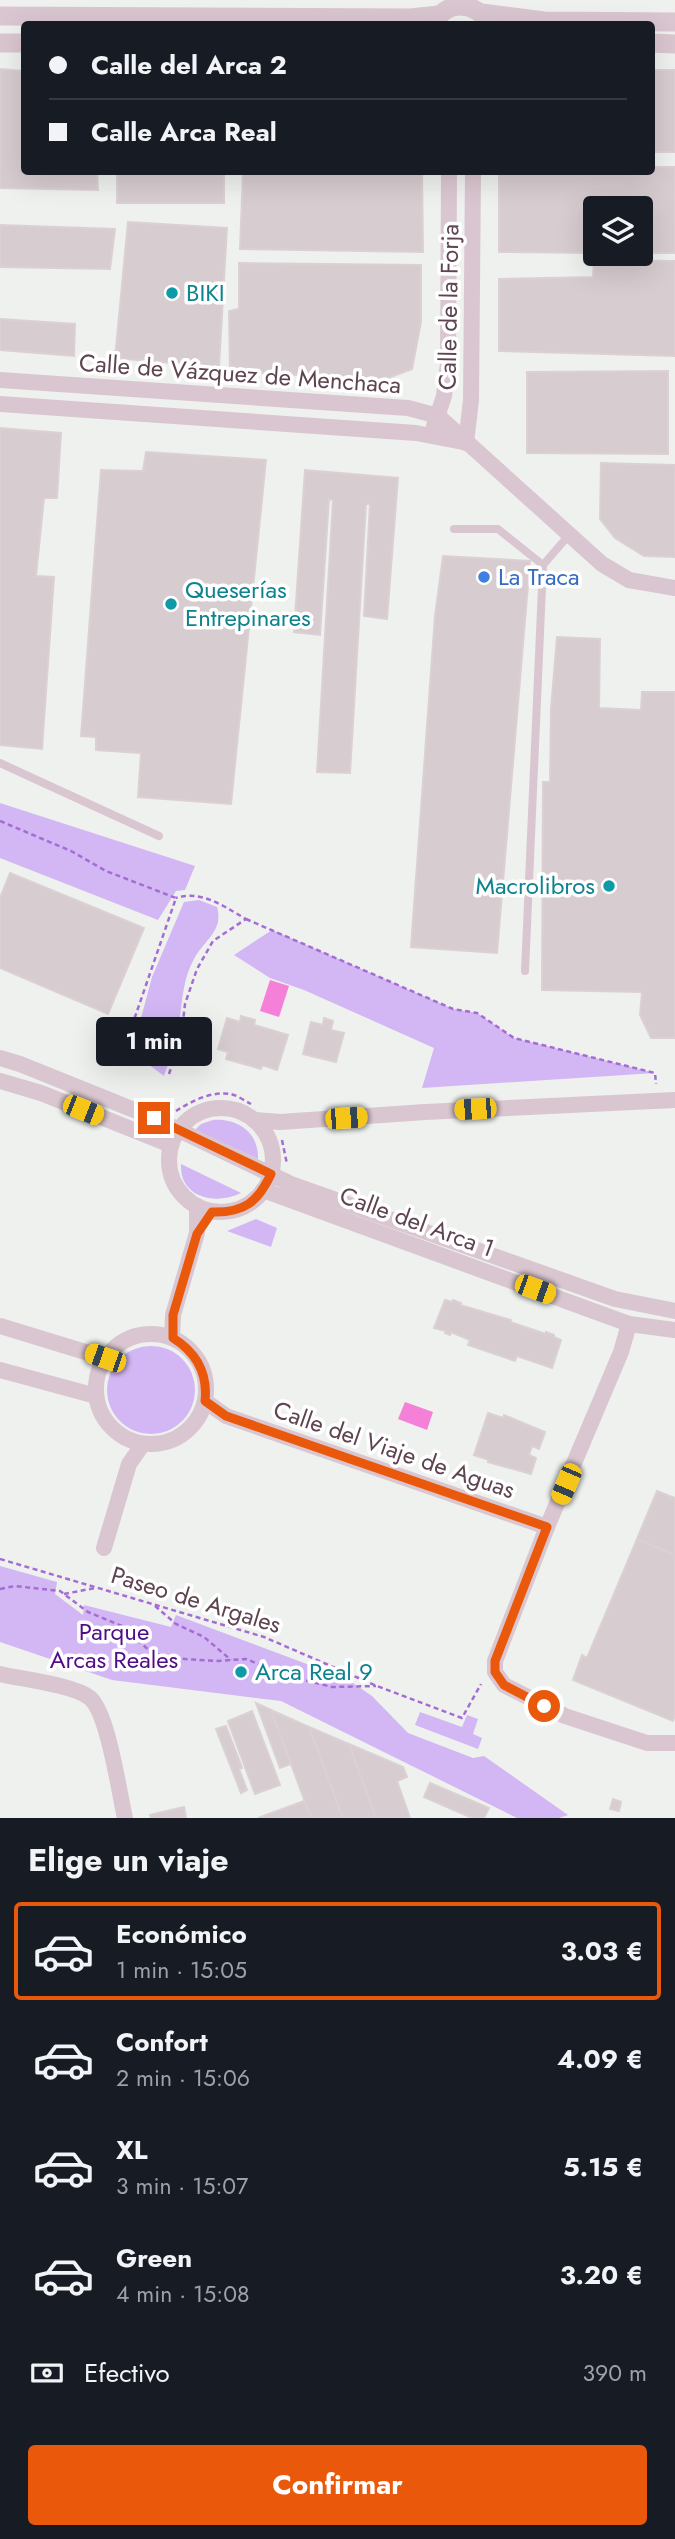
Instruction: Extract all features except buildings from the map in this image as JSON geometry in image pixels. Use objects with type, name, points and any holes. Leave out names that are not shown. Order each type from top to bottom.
[{"type":"street","points":[[0,16],[410,18],[442,12],[460,4],[481,12],[544,21]]},
{"type":"street","points":[[655,22],[675,22]]},
{"type":"street","points":[[0,43],[21,43]]},
{"type":"street","points":[[655,43],[675,44]]},
{"type":"street","name":"Calle de la Forja","points":[[431,436],[438,416],[448,363],[449,175]]},
{"type":"street","name":"Calle de la Forja","points":[[466,443],[471,400],[473,175]]},
{"type":"street","name":"Calle de Vázquez de Menchaca","points":[[0,380],[408,408],[438,416]]},
{"type":"street","name":"Calle de Vázquez de Menchaca","points":[[0,404],[431,436],[466,443]]},
{"type":"street","points":[[438,416],[602,564],[629,580],[675,588]]},
{"type":"street","name":"Calle del Arca 1","points":[[0,1058],[178,1129],[291,1184],[376,1216],[615,1300],[675,1311]]},
{"type":"street","points":[[0,1081],[41,1093],[171,1145]]},
{"type":"street","points":[[258,1119],[273,1162],[271,1174],[263,1190],[242,1208],[224,1212],[204,1209],[187,1200],[174,1183],[168,1158],[171,1145],[178,1129],[197,1113],[218,1108],[280,1122],[675,1100]]},
{"type":"street","name":"Calle del Arca 1","points":[[263,1190],[629,1324],[675,1330]]},
{"type":"street","points":[[166,1336],[204,1209]]},
{"type":"street","points":[[629,1324],[621,1352],[547,1527],[495,1661],[495,1672],[504,1685],[565,1716],[647,1743],[675,1743]]},
{"type":"street","points":[[0,1326],[105,1358]]},
{"type":"street","points":[[143,1335],[166,1336],[184,1345],[200,1364],[204,1376],[202,1409],[181,1435],[157,1444],[143,1444],[127,1439],[106,1421],[96,1396],[96,1383],[105,1358],[116,1347],[143,1335]]},
{"type":"street","points":[[0,1370],[96,1396]]},
{"type":"street","name":"Calle del Viaje de Aguas","points":[[202,1409],[547,1527]]},
{"type":"street","points":[[127,1439],[129,1464]]},
{"type":"street","points":[[104,1548],[129,1464],[143,1444]]},
{"type":"street","points":[[0,1674],[75,1691],[90,1698],[102,1714],[125,1818]]},
{"type":"lane","points":[[454,529],[498,529],[543,565]]},
{"type":"lane","points":[[525,971],[543,565],[569,535]]},
{"type":"lane","points":[[0,763],[159,836]]},
{"type":"path","points":[[0,821],[71,851],[106,871],[176,898],[189,894],[203,897],[246,919],[453,1009],[477,1013],[514,1038],[655,1073],[657,1101]]},
{"type":"path","points":[[126,1043],[176,898]]},
{"type":"path","points":[[169,1074],[181,1038],[185,1004],[197,969],[213,941],[246,919]]},
{"type":"path","points":[[166,1113],[193,1101],[232,1094],[258,1119]]},
{"type":"path","points":[[280,1122],[288,1167]]},
{"type":"path","name":"Paseo de Argales","points":[[0,1559],[264,1637],[377,1686],[462,1718],[495,1661]]},
{"type":"path","name":"Paseo de Argales","points":[[0,1589],[15,1586],[60,1591],[88,1612],[122,1626],[152,1653],[170,1658],[246,1659],[288,1676],[332,1687],[377,1686]]},
{"type":"path","points":[[64,1594],[97,1588]]},
{"type":"path","points":[[152,1604],[176,1624],[204,1637],[231,1660]]},
{"type":"green space","points":[[0,803],[195,866],[185,890],[176,891],[158,920],[0,858]]},
{"type":"green space","points":[[199,900],[217,907],[218,923],[189,969],[175,1045],[164,1076],[132,1052],[152,977],[184,902]]},
{"type":"green space","points":[[272,930],[453,1009],[477,1013],[514,1038],[655,1073],[422,1088],[434,1048],[304,990],[270,978],[234,955]]},
{"type":"green space","points":[[213,1120],[231,1122],[245,1129],[255,1142],[258,1159],[195,1130],[201,1124]]},
{"type":"green space","points":[[181,1164],[241,1193],[220,1199],[200,1196],[186,1184]]},
{"type":"green space","points":[[256,1219],[277,1228],[271,1247],[227,1231]]},
{"type":"green space","points":[[142,1346],[160,1346],[176,1353],[188,1365],[195,1381],[195,1399],[188,1415],[176,1427],[160,1434],[142,1434],[126,1427],[114,1415],[107,1399],[107,1381],[114,1365],[126,1353]]},
{"type":"green space","name":"Parque Arcas Reales","points":[[0,1566],[57,1582],[55,1594],[83,1615],[84,1605],[171,1627],[176,1615],[347,1679],[372,1696],[408,1733],[473,1758],[484,1756],[568,1815],[559,1818],[517,1818],[281,1701],[112,1680],[0,1642]]},
{"type":"green space","points":[[420,1712],[462,1727],[467,1715],[478,1719],[473,1734],[482,1738],[478,1749],[415,1725]]},
{"type":"shaded area","points":[[270,980],[289,986],[279,1017],[260,1011]]},
{"type":"shaded area","points":[[405,1402],[433,1412],[427,1430],[398,1419]]},
{"type":"place","name":"BIKI","points":[[172,293]]},
{"type":"place","name":"La Traca","points":[[484,577]]},
{"type":"place","name":"Queserías Entrepinares","points":[[171,604]]},
{"type":"place","name":"Macrolibros","points":[[609,886]]},
{"type":"place","name":"Arca Real 9","points":[[241,1672]]},
{"type":"route","points":[[154,1118],[271,1174],[256,1199],[242,1208],[212,1212],[197,1234],[173,1315],[173,1338],[184,1345],[200,1364],[206,1389],[205,1401],[226,1416],[547,1527],[495,1661],[495,1672],[504,1685],[544,1706]]}]
